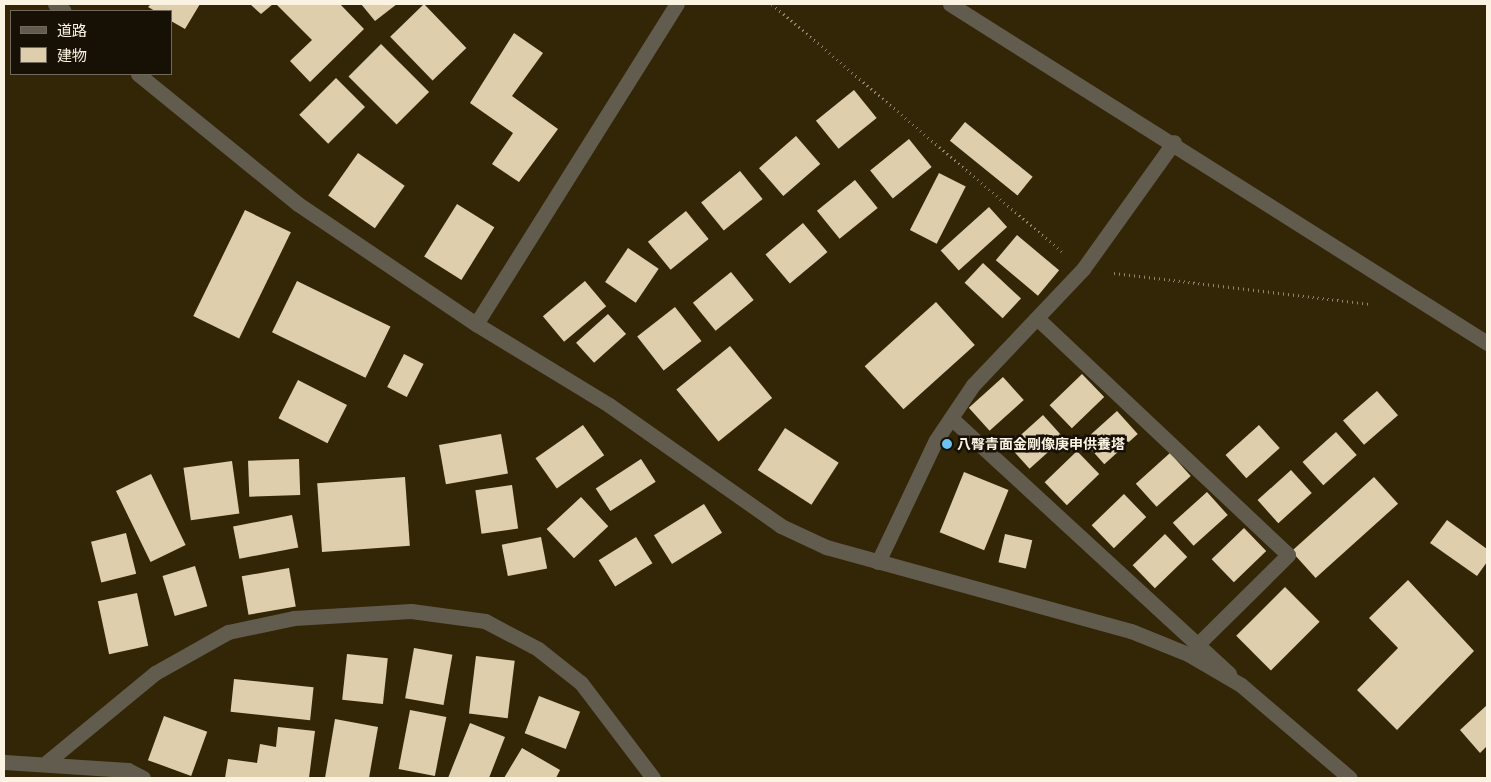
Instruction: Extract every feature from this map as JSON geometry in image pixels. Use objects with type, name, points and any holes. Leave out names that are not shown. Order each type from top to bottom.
[{"type":"street","points":[[476,324],[677,4]]},
{"type":"street","points":[[950,4],[1174,142],[1487,343]]},
{"type":"street","points":[[139,75],[298,204],[476,324],[609,405],[782,526],[878,562],[1132,630],[1188,654],[1241,685]]},
{"type":"street","points":[[878,562],[950,418],[973,385],[1039,320],[1083,269],[1174,142]]},
{"type":"street","points":[[1039,320],[1288,555],[1197,645]]},
{"type":"street","points":[[950,418],[1241,685],[1350,778]]},
{"type":"street","points":[[47,762],[155,673],[228,632],[294,618],[411,611],[486,621],[538,649],[581,683],[652,778]]},
{"type":"street","points":[[4,762],[47,762],[128,770],[143,778]]},
{"type":"path","points":[[772,4],[1083,269],[1377,305]]},
{"type":"building","points":[[151,4],[200,4],[185,29],[172,22],[172,10],[153,10],[148,7]]},
{"type":"building","points":[[250,4],[273,4],[261,14]]},
{"type":"building","points":[[276,4],[340,4],[364,29],[310,82],[290,61],[312,40]]},
{"type":"building","points":[[361,4],[397,4],[375,21]]},
{"type":"building","points":[[424,4],[466,48],[433,81],[390,37]]},
{"type":"building","points":[[514,33],[543,53],[512,96],[558,129],[519,182],[492,164],[513,133],[470,103]]},
{"type":"building","points":[[381,44],[429,92],[397,125],[348,77]]},
{"type":"building","points":[[336,78],[365,107],[328,144],[299,115]]},
{"type":"building","points":[[854,90],[877,118],[839,149],[816,121]]},
{"type":"building","points":[[965,122],[1033,177],[1018,195],[950,141]]},
{"type":"building","points":[[796,136],[820,164],[783,196],[759,168]]},
{"type":"building","points":[[909,139],[932,167],[893,198],[870,170]]},
{"type":"building","points":[[358,153],[405,186],[375,228],[328,196]]},
{"type":"building","points":[[740,171],[763,199],[724,230],[701,202]]},
{"type":"building","points":[[939,173],[966,187],[937,244],[910,230]]},
{"type":"building","points":[[855,180],[878,208],[840,239],[817,211]]},
{"type":"building","points":[[457,204],[494,227],[461,280],[424,257]]},
{"type":"building","points":[[989,207],[1007,227],[959,271],[941,250]]},
{"type":"building","points":[[245,210],[291,232],[239,338],[193,316]]},
{"type":"building","points":[[686,211],[709,239],[671,270],[648,242]]},
{"type":"building","points":[[803,223],[827,252],[790,284],[765,254]]},
{"type":"building","points":[[1017,235],[1059,270],[1038,296],[996,260]]},
{"type":"building","points":[[628,248],[659,269],[636,303],[605,282]]},
{"type":"building","points":[[983,263],[1021,298],[1003,318],[965,283]]},
{"type":"building","points":[[731,272],[754,300],[716,331],[693,303]]},
{"type":"building","points":[[297,281],[390,327],[365,378],[272,332]]},
{"type":"building","points":[[585,281],[606,306],[564,342],[543,316]]},
{"type":"building","points":[[936,302],[975,345],[903,409],[865,366]]},
{"type":"building","points":[[675,307],[701,341],[664,370],[637,337]]},
{"type":"building","points":[[608,314],[626,334],[594,363],[576,343]]},
{"type":"building","points":[[730,346],[772,398],[719,441],[676,389]]},
{"type":"building","points":[[404,354],[424,364],[407,397],[387,387]]},
{"type":"building","points":[[1082,374],[1104,397],[1072,428],[1050,405]]},
{"type":"building","points":[[1003,377],[1024,400],[990,431],[969,408]]},
{"type":"building","points":[[298,380],[347,405],[327,443],[278,418]]},
{"type":"building","points":[[1377,391],[1398,415],[1364,445],[1343,421]]},
{"type":"building","points":[[1117,411],[1138,434],[1104,464],[1084,441]]},
{"type":"building","points":[[1043,415],[1064,438],[1030,469],[1009,446]]},
{"type":"building","points":[[583,425],[604,455],[557,489],[535,458]]},
{"type":"building","points":[[1259,425],[1280,448],[1246,478],[1226,455]]},
{"type":"building","points":[[785,428],[839,463],[811,505],[758,470]]},
{"type":"building","points":[[1336,432],[1357,455],[1323,485],[1303,462]]},
{"type":"building","points":[[501,434],[508,473],[446,484],[439,445]]},
{"type":"building","points":[[1077,451],[1099,474],[1067,505],[1045,482]]},
{"type":"building","points":[[1170,453],[1191,476],[1157,507],[1136,484]]},
{"type":"building","points":[[299,459],[300,495],[249,497],[248,461]]},
{"type":"building","points":[[641,459],[656,482],[610,511],[596,488]]},
{"type":"building","points":[[232,461],[239,513],[191,520],[183,468]]},
{"type":"building","points":[[1291,470],[1312,493],[1278,523],[1258,500]]},
{"type":"building","points":[[964,472],[1009,490],[984,550],[940,532]]},
{"type":"building","points":[[151,474],[186,545],[151,562],[116,491]]},
{"type":"building","points":[[405,477],[410,546],[322,552],[317,483]]},
{"type":"building","points":[[1374,477],[1398,504],[1316,578],[1292,551]]},
{"type":"building","points":[[512,485],[518,529],[481,534],[475,490]]},
{"type":"building","points":[[1207,492],[1228,515],[1194,546],[1173,523]]},
{"type":"building","points":[[1124,494],[1146,517],[1114,548],[1092,525]]},
{"type":"building","points":[[581,497],[608,526],[574,558],[547,529]]},
{"type":"building","points":[[704,504],[722,533],[672,564],[654,535]]},
{"type":"building","points":[[292,515],[298,547],[239,559],[233,526]]},
{"type":"building","points":[[1447,520],[1487,549],[1487,562],[1477,576],[1430,543]]},
{"type":"building","points":[[1244,528],[1266,551],[1234,582],[1212,559]]},
{"type":"building","points":[[126,533],[136,574],[101,582],[91,542]]},
{"type":"building","points":[[1005,534],[1032,540],[1026,569],[998,562]]},
{"type":"building","points":[[1165,534],[1187,557],[1155,588],[1133,565]]},
{"type":"building","points":[[541,537],[547,568],[508,576],[502,545]]},
{"type":"building","points":[[636,537],[652,563],[615,587],[599,560]]},
{"type":"building","points":[[195,566],[207,606],[175,616],[162,576]]},
{"type":"building","points":[[289,568],[296,606],[249,615],[242,576]]},
{"type":"building","points":[[1408,580],[1474,651],[1397,730],[1357,690],[1398,648],[1369,618]]},
{"type":"building","points":[[1285,587],[1320,622],[1271,670],[1236,636]]},
{"type":"building","points":[[137,593],[148,646],[109,654],[98,601]]},
{"type":"building","points":[[414,648],[452,655],[444,705],[405,698]]},
{"type":"building","points":[[347,654],[388,658],[383,704],[342,700]]},
{"type":"building","points":[[476,656],[515,661],[508,718],[469,714]]},
{"type":"building","points":[[234,679],[314,687],[310,720],[231,712]]},
{"type":"building","points":[[539,696],[580,712],[566,749],[525,733]]},
{"type":"building","points":[[1487,705],[1487,746],[1480,753],[1460,730]]},
{"type":"building","points":[[410,710],[446,717],[435,776],[399,769]]},
{"type":"building","points":[[164,716],[207,732],[191,776],[148,760]]},
{"type":"building","points":[[335,719],[378,727],[369,778],[325,778]]},
{"type":"building","points":[[470,723],[505,737],[489,778],[448,778]]},
{"type":"building","points":[[278,727],[315,731],[309,778],[225,778],[228,759],[257,763],[260,744],[276,747]]},
{"type":"building","points":[[522,748],[560,770],[556,778],[504,778]]},
{"type":"place","name":"八臀青面金剛像庚申供養塔","points":[[947,444]]}]
